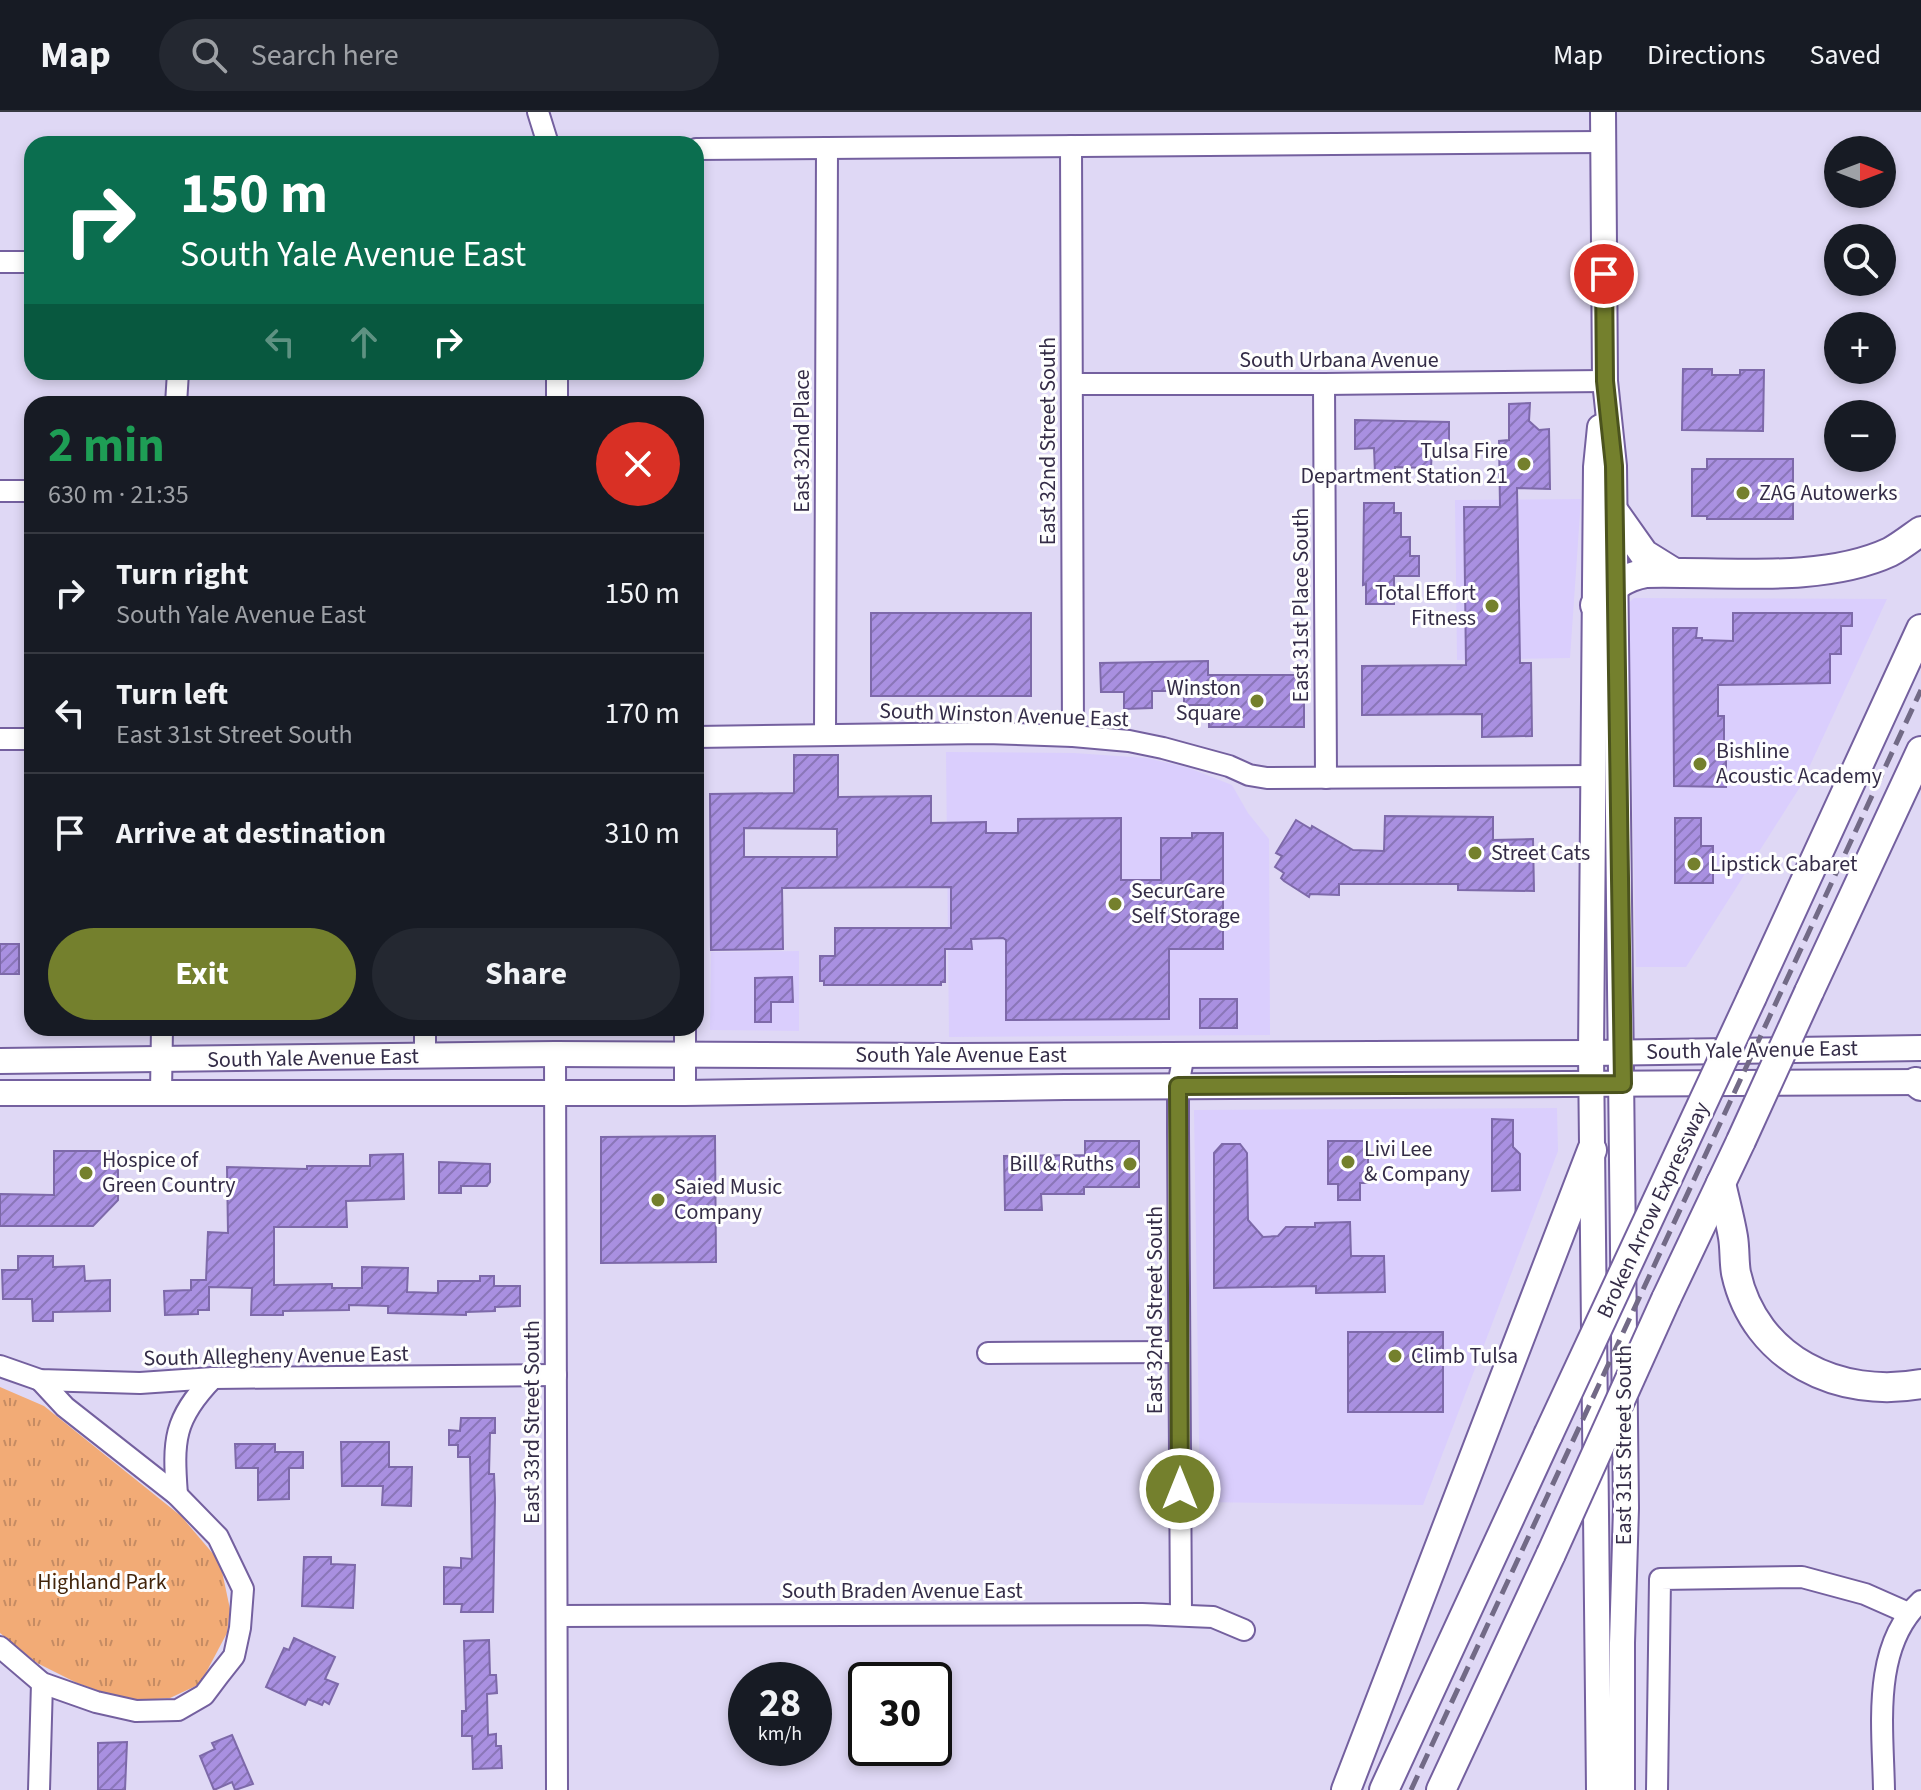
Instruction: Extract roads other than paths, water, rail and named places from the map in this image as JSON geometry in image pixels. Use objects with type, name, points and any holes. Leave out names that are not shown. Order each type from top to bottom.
[{"type":"highway","points":[[1615,513],[1644,554],[1673,572]]},
{"type":"highway","points":[[1595,605],[1615,583],[1632,575],[1827,570],[1874,558],[1893,550],[1921,531]]},
{"type":"highway","name":"Broken Arrow Expressway","points":[[1384,1790],[1921,629]]},
{"type":"highway","points":[[1441,1790],[1921,751]]},
{"type":"highway","points":[[1346,1790],[1592,1150]]},
{"type":"highway","points":[[1721,1183],[1733,1237],[1736,1273],[1757,1321],[1773,1341],[1793,1359],[1835,1381],[1879,1389],[1921,1384]]},
{"type":"main road","name":"East 31st Street South","points":[[1603,112],[1605,381],[1614,466],[1615,513],[1623,1084],[1626,1508],[1622,1790]]},
{"type":"main road","name":"East 31st Street South","points":[[1599,1790],[1591,1053],[1596,467],[1605,381]]},
{"type":"main road","name":"South Yale Avenue East","points":[[0,1061],[555,1054],[1591,1053],[1921,1048]]},
{"type":"main road","points":[[388,1093],[425,1057]]},
{"type":"main road","name":"South Yale Avenue East","points":[[0,1093],[555,1094],[1178,1086],[1919,1083]]},
{"type":"street","points":[[538,112],[546,136]]},
{"type":"street","points":[[704,149],[1603,142]]},
{"type":"street","name":"East 32nd Street South","points":[[1071,146],[1073,736]]},
{"type":"street","name":"East 32nd Place","points":[[825,735],[827,148]]},
{"type":"street","points":[[0,262],[24,262]]},
{"type":"street","name":"South Urbana Avenue","points":[[1072,384],[1605,381]]},
{"type":"street","name":"East 31st Place South","points":[[1324,384],[1326,778]]},
{"type":"street","points":[[0,491],[24,491]]},
{"type":"street","name":"South Winston Avenue East","points":[[704,737],[986,733],[1073,736],[1129,741],[1163,748],[1267,778],[1593,776]]},
{"type":"street","points":[[0,739],[24,739]]},
{"type":"street","points":[[161,1092],[162,1036]]},
{"type":"street","points":[[425,1036],[425,1057]]},
{"type":"street","points":[[685,1036],[685,1093]]},
{"type":"street","name":"East 33rd Street South","points":[[555,1054],[557,1790]]},
{"type":"street","name":"East 32nd Street South","points":[[1181,1615],[1178,1086],[1184,1054]]},
{"type":"street","points":[[988,1353],[1179,1352]]},
{"type":"street","name":"South Allegheny Avenue East","points":[[0,1366],[40,1380],[140,1383],[213,1378],[556,1375]]},
{"type":"street","points":[[177,1495],[175,1458],[183,1413],[213,1378]]},
{"type":"street","points":[[0,1647],[42,1683],[96,1702],[136,1711],[178,1710],[204,1695],[234,1656],[240,1628],[243,1589],[218,1537],[177,1495],[65,1407],[40,1380]]},
{"type":"street","points":[[1657,1790],[1660,1579],[1802,1577],[1914,1607],[1891,1649],[1884,1677],[1884,1790]]},
{"type":"street","name":"South Braden Avenue East","points":[[558,1616],[1181,1615],[1213,1617],[1244,1630]]},
{"type":"street","points":[[39,1790],[42,1683]]},
{"type":"railway","points":[[1411,1790],[1921,690]]},
{"type":"place","name":"Tulsa Fire Department Station 21","points":[[1524,464]]},
{"type":"place","name":"ZAG Autowerks","points":[[1743,493]]},
{"type":"place","name":"Total Effort Fitness","points":[[1492,606]]},
{"type":"place","name":"Winston Square","points":[[1257,701]]},
{"type":"place","name":"Bishline Acoustic Academy","points":[[1700,764]]},
{"type":"place","name":"Street Cats","points":[[1475,853]]},
{"type":"place","name":"Lipstick Cabaret","points":[[1694,864]]},
{"type":"place","name":"SecurCare Self Storage","points":[[1115,904]]},
{"type":"place","name":"Livi Lee & Company","points":[[1348,1162]]},
{"type":"place","name":"Bill & Ruths","points":[[1130,1164]]},
{"type":"place","name":"Hospice of Green Country","points":[[86,1173]]},
{"type":"place","name":"Saied Music Company","points":[[658,1200]]},
{"type":"place","name":"Climb Tulsa","points":[[1395,1356]]},
{"type":"park label","name":"Highland Park","points":[[102,1582]]}]
